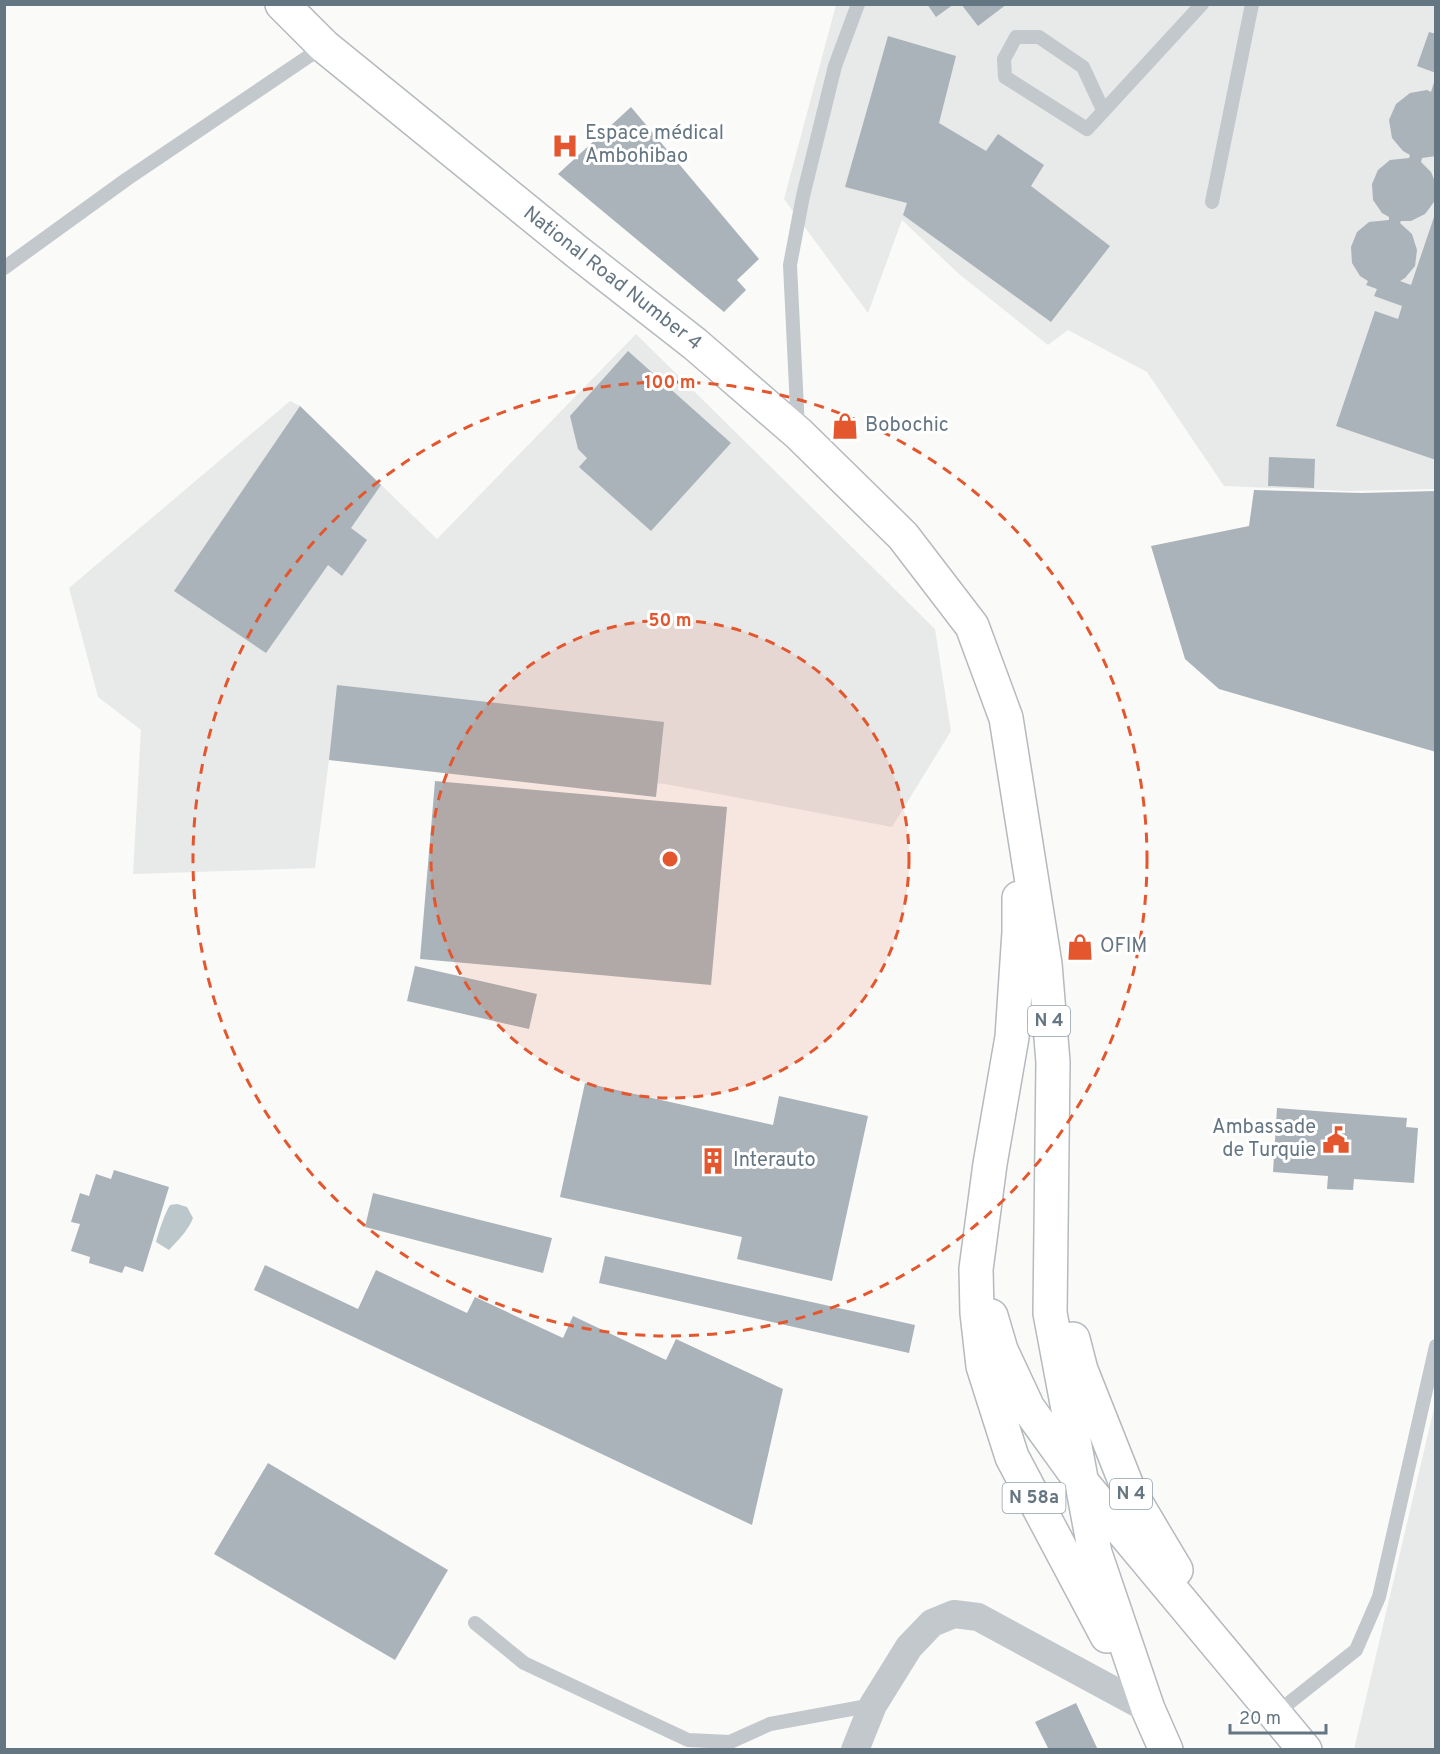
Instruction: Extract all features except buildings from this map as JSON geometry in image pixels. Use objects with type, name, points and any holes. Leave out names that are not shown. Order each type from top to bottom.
[{"type":"main road","name":"National Road Number 4","points":[[282,4],[324,46],[567,244],[695,344],[799,434],[903,536],[972,626],[1006,718],[1019,800]]},
{"type":"main road","name":"N 4","points":[[1019,800],[1045,964],[1053,1062],[1050,1244],[1081,1370],[1129,1491],[1173,1565],[1275,1714]]},
{"type":"main road","name":"N 4","points":[[1019,800],[1019,932],[1012,1038],[990,1164],[976,1269],[1001,1350],[1028,1408],[1080,1480],[1305,1749]]},
{"type":"main road","points":[[1050,1244],[1050,1313],[1080,1480]]},
{"type":"main road","name":"N 58a","points":[[976,1269],[977,1313],[983,1366],[1012,1457],[1087,1601],[1148,1709],[1166,1749]]},
{"type":"main road","name":"N 58a","points":[[1080,1480],[1095,1553],[1148,1709]]},
{"type":"street","points":[[855,1749],[873,1705],[909,1647],[932,1623],[954,1614],[978,1617],[1148,1709]]},
{"type":"lane","points":[[799,434],[790,265],[802,196],[835,66],[858,4]]},
{"type":"lane","points":[[1103,110],[1083,67],[1039,37],[1016,37],[1004,59],[1005,77],[1087,129],[1202,4]]},
{"type":"lane","points":[[1212,202],[1252,4]]},
{"type":"lane","points":[[4,268],[127,179],[324,46]]},
{"type":"lane","points":[[1275,1714],[1356,1650],[1379,1597],[1436,1346]]},
{"type":"lane","points":[[475,1623],[524,1662],[688,1740],[730,1742],[770,1724],[873,1705]]},
{"type":"shaded area","points":[[836,5],[1435,5],[1435,489],[1348,491],[1224,486],[1147,372],[1068,330],[1048,345],[959,274],[902,220],[868,313],[784,199]]},
{"type":"shaded area","points":[[636,334],[935,629],[951,731],[892,827],[665,784],[329,760],[315,868],[133,874],[141,730],[98,697],[69,588],[290,401],[300,406],[437,539]]},
{"type":"shaded area","points":[[177,1204],[187,1207],[193,1218],[186,1231],[169,1250],[156,1242],[170,1205]]},
{"type":"shaded area","points":[[1435,1404],[1435,1749],[1354,1749]]},
{"type":"place","name":"Espace médical Ambohibao","points":[[565,146]]},
{"type":"place","name":"Bobochic","points":[[845,426]]},
{"type":"place","name":"OFIM","points":[[1080,947]]},
{"type":"place","name":"Ambassade de Turquie","points":[[1336,1140]]},
{"type":"place","name":"Interauto","points":[[713,1161]]}]
